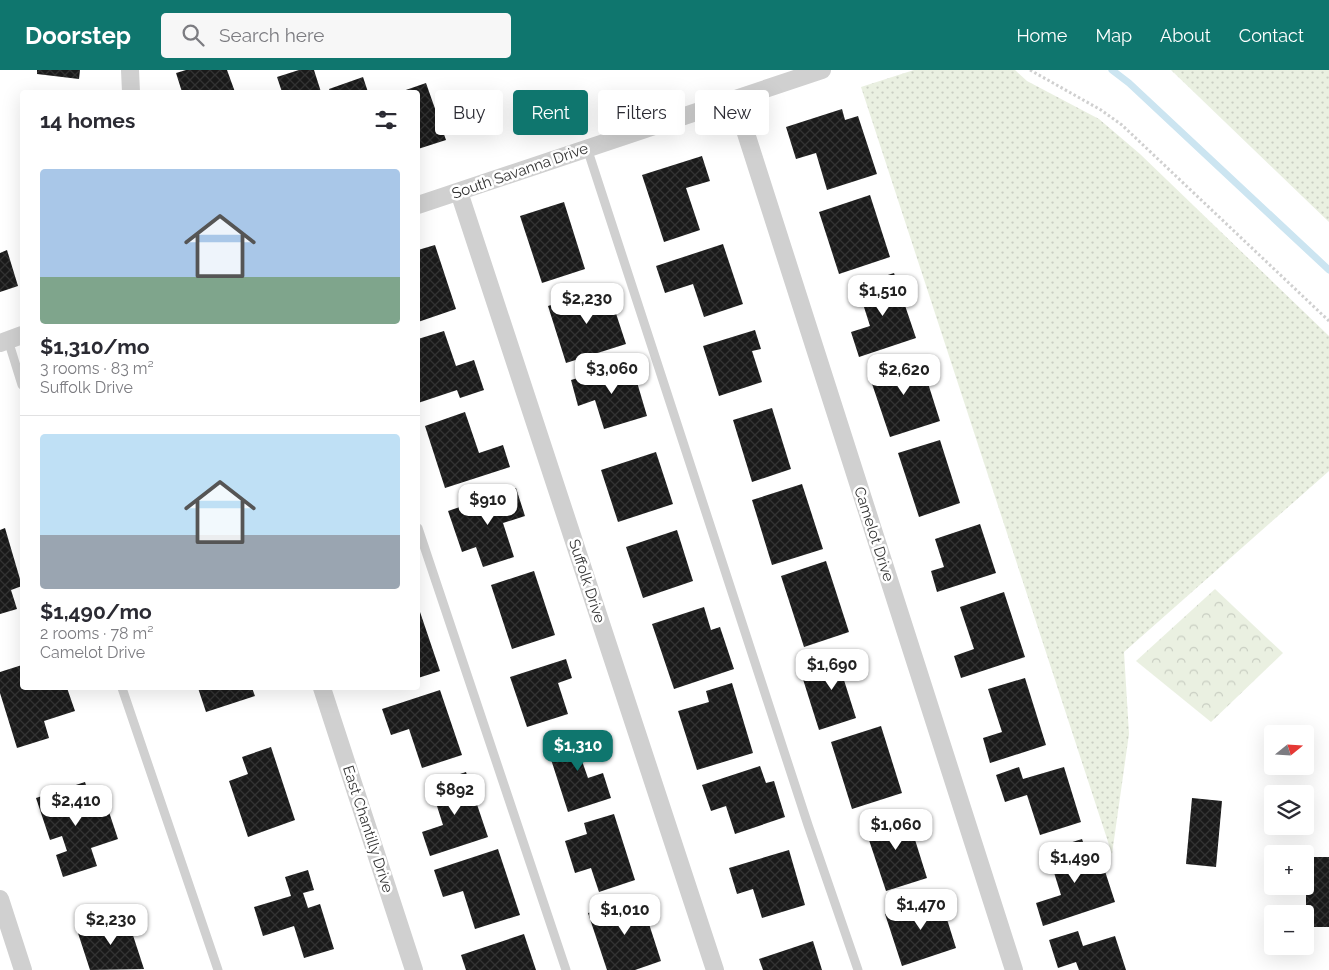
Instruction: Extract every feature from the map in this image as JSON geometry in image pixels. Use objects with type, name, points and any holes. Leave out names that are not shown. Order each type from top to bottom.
[{"type":"street","points":[[130,70],[131,90]]},
{"type":"street","name":"South Savanna Drive","points":[[762,90],[822,70]]},
{"type":"street","name":"South Savanna Drive","points":[[420,204],[695,112]]},
{"type":"street","name":"Camelot Drive","points":[[747,135],[1014,970]]},
{"type":"street","name":"Suffolk Drive","points":[[459,192],[715,970]]},
{"type":"street","name":"East Chantilly Drive","points":[[323,690],[414,970]]},
{"type":"street","points":[[0,899],[23,970]]},
{"type":"lane","points":[[587,148],[805,816],[858,970]]},
{"type":"lane","points":[[10,339],[20,377]]},
{"type":"lane","points":[[420,534],[566,970]]},
{"type":"lane","points":[[123,690],[218,970]]},
{"type":"path","points":[[1030,70],[1102,110],[1122,125],[1329,321]]},
{"type":"green space","points":[[914,70],[1015,70],[1027,81],[1099,119],[1140,154],[1329,336],[1329,471],[1124,652],[1129,734],[1112,854],[861,87]]},
{"type":"green space","points":[[1171,70],[1329,70],[1329,222]]},
{"type":"green space","points":[[1215,589],[1283,653],[1211,722],[1136,661]]},
{"type":"building","points":[[37,70],[80,70],[79,79],[37,74]]},
{"type":"building","points":[[186,70],[227,70],[234,90],[181,90],[176,73]]},
{"type":"building","points":[[299,70],[314,70],[320,90],[281,90],[277,77]]},
{"type":"building","points":[[363,77],[367,90],[329,90]]},
{"type":"building","points":[[426,83],[435,109],[435,135],[444,135],[446,140],[420,148],[420,90],[406,90]]},
{"type":"building","points":[[842,109],[845,120],[858,116],[877,174],[827,190],[816,153],[796,159],[786,127]]},
{"type":"building","points":[[702,156],[710,181],[686,188],[700,230],[664,242],[642,175]]},
{"type":"building","points":[[870,195],[890,257],[839,274],[819,212]]},
{"type":"building","points":[[564,202],[585,269],[542,283],[520,216]]},
{"type":"building","points":[[723,244],[743,304],[704,317],[693,284],[665,293],[656,266]]},
{"type":"building","points":[[435,245],[456,309],[420,321],[420,249]]},
{"type":"building","points":[[7,250],[18,286],[0,292],[0,253]]},
{"type":"building","points":[[894,273],[916,338],[859,357],[851,332],[870,326],[857,285]]},
{"type":"building","points":[[607,286],[626,344],[566,363],[548,306]]},
{"type":"building","points":[[755,330],[761,349],[752,351],[762,382],[719,396],[703,346]]},
{"type":"building","points":[[444,331],[456,366],[474,360],[484,390],[460,398],[457,390],[420,402],[420,338]]},
{"type":"building","points":[[919,355],[940,421],[890,437],[868,372]]},
{"type":"building","points":[[631,362],[647,416],[604,429],[595,400],[578,406],[571,380]]},
{"type":"building","points":[[772,408],[791,469],[752,482],[733,420]]},
{"type":"building","points":[[465,412],[479,453],[503,445],[510,467],[445,488],[425,426]]},
{"type":"building","points":[[940,440],[960,503],[919,517],[898,453]]},
{"type":"building","points":[[656,452],[673,504],[618,522],[601,470]]},
{"type":"building","points":[[802,484],[823,549],[772,565],[752,500]]},
{"type":"building","points":[[516,488],[525,516],[503,523],[514,557],[483,567],[476,547],[462,552],[448,511]]},
{"type":"building","points":[[980,524],[996,573],[937,592],[931,571],[944,567],[935,539]]},
{"type":"building","points":[[5,528],[20,579],[20,587],[11,590],[17,609],[0,614],[0,530]]},
{"type":"building","points":[[677,530],[693,581],[643,598],[626,547]]},
{"type":"building","points":[[826,561],[849,632],[804,647],[781,576]]},
{"type":"building","points":[[534,571],[555,635],[512,649],[491,585]]},
{"type":"building","points":[[1004,592],[1025,657],[961,678],[954,656],[974,649],[960,607]]},
{"type":"building","points":[[704,607],[711,630],[720,627],[734,669],[674,689],[652,624]]},
{"type":"building","points":[[420,612],[440,671],[420,677]]},
{"type":"building","points":[[861,653],[867,669],[843,677],[856,718],[819,730],[801,673]]},
{"type":"building","points":[[566,659],[572,678],[558,683],[568,714],[527,727],[510,677]]},
{"type":"building","points":[[20,666],[20,690],[68,690],[75,711],[44,721],[49,738],[17,748],[0,693],[0,672]]},
{"type":"building","points":[[1025,678],[1046,745],[990,763],[983,738],[1002,732],[988,689]]},
{"type":"building","points":[[732,683],[753,753],[697,770],[678,711],[709,702],[706,691]]},
{"type":"building","points":[[199,690],[253,690],[255,696],[206,712]]},
{"type":"building","points":[[440,690],[462,755],[422,768],[409,729],[391,735],[382,709]]},
{"type":"building","points":[[881,726],[902,793],[852,809],[831,742]]},
{"type":"building","points":[[593,732],[601,755],[582,761],[588,778],[603,773],[611,798],[568,812],[547,747]]},
{"type":"building","points":[[271,747],[295,820],[248,837],[229,781],[248,774],[242,757]]},
{"type":"building","points":[[760,766],[766,783],[774,781],[785,817],[735,834],[726,806],[711,811],[702,785]]},
{"type":"building","points":[[1019,767],[1023,779],[1064,767],[1081,822],[1040,835],[1027,795],[1005,802],[996,775]]},
{"type":"building","points":[[466,772],[488,837],[430,856],[422,832],[443,825],[430,784]]},
{"type":"building","points":[[85,782],[95,813],[108,809],[118,839],[91,848],[97,866],[63,877],[56,855],[67,851],[62,836],[50,840],[36,798]]},
{"type":"building","points":[[1192,798],[1222,801],[1216,867],[1186,864]]},
{"type":"building","points":[[906,811],[927,878],[886,891],[864,825]]},
{"type":"building","points":[[614,814],[635,880],[599,892],[591,868],[575,873],[565,841],[587,834],[584,823]]},
{"type":"building","points":[[1082,839],[1091,866],[1102,862],[1115,902],[1043,926],[1036,903],[1061,895],[1047,850]]},
{"type":"building","points":[[498,849],[520,915],[475,929],[463,891],[443,897],[434,870]]},
{"type":"building","points":[[789,850],[805,905],[762,918],[753,889],[737,894],[729,868]]},
{"type":"building","points":[[1314,857],[1329,857],[1329,927],[1314,927],[1314,905],[1306,905],[1306,895],[1314,895]]},
{"type":"building","points":[[308,870],[314,890],[303,893],[308,908],[320,904],[334,949],[304,958],[294,926],[263,936],[254,907],[291,896],[285,877]]},
{"type":"building","points":[[640,896],[661,961],[635,970],[607,970],[588,913]]},
{"type":"building","points":[[940,897],[956,948],[902,966],[885,914]]},
{"type":"building","points":[[126,914],[144,969],[90,970],[77,930]]},
{"type":"building","points":[[1078,931],[1083,946],[1115,936],[1126,970],[1079,970],[1076,962],[1058,968],[1049,940]]},
{"type":"building","points":[[524,934],[536,970],[466,970],[461,955]]},
{"type":"building","points":[[813,941],[822,970],[763,970],[759,959]]},
{"type":"waterway","points":[[1112,70],[1129,83],[1329,270]]}]
